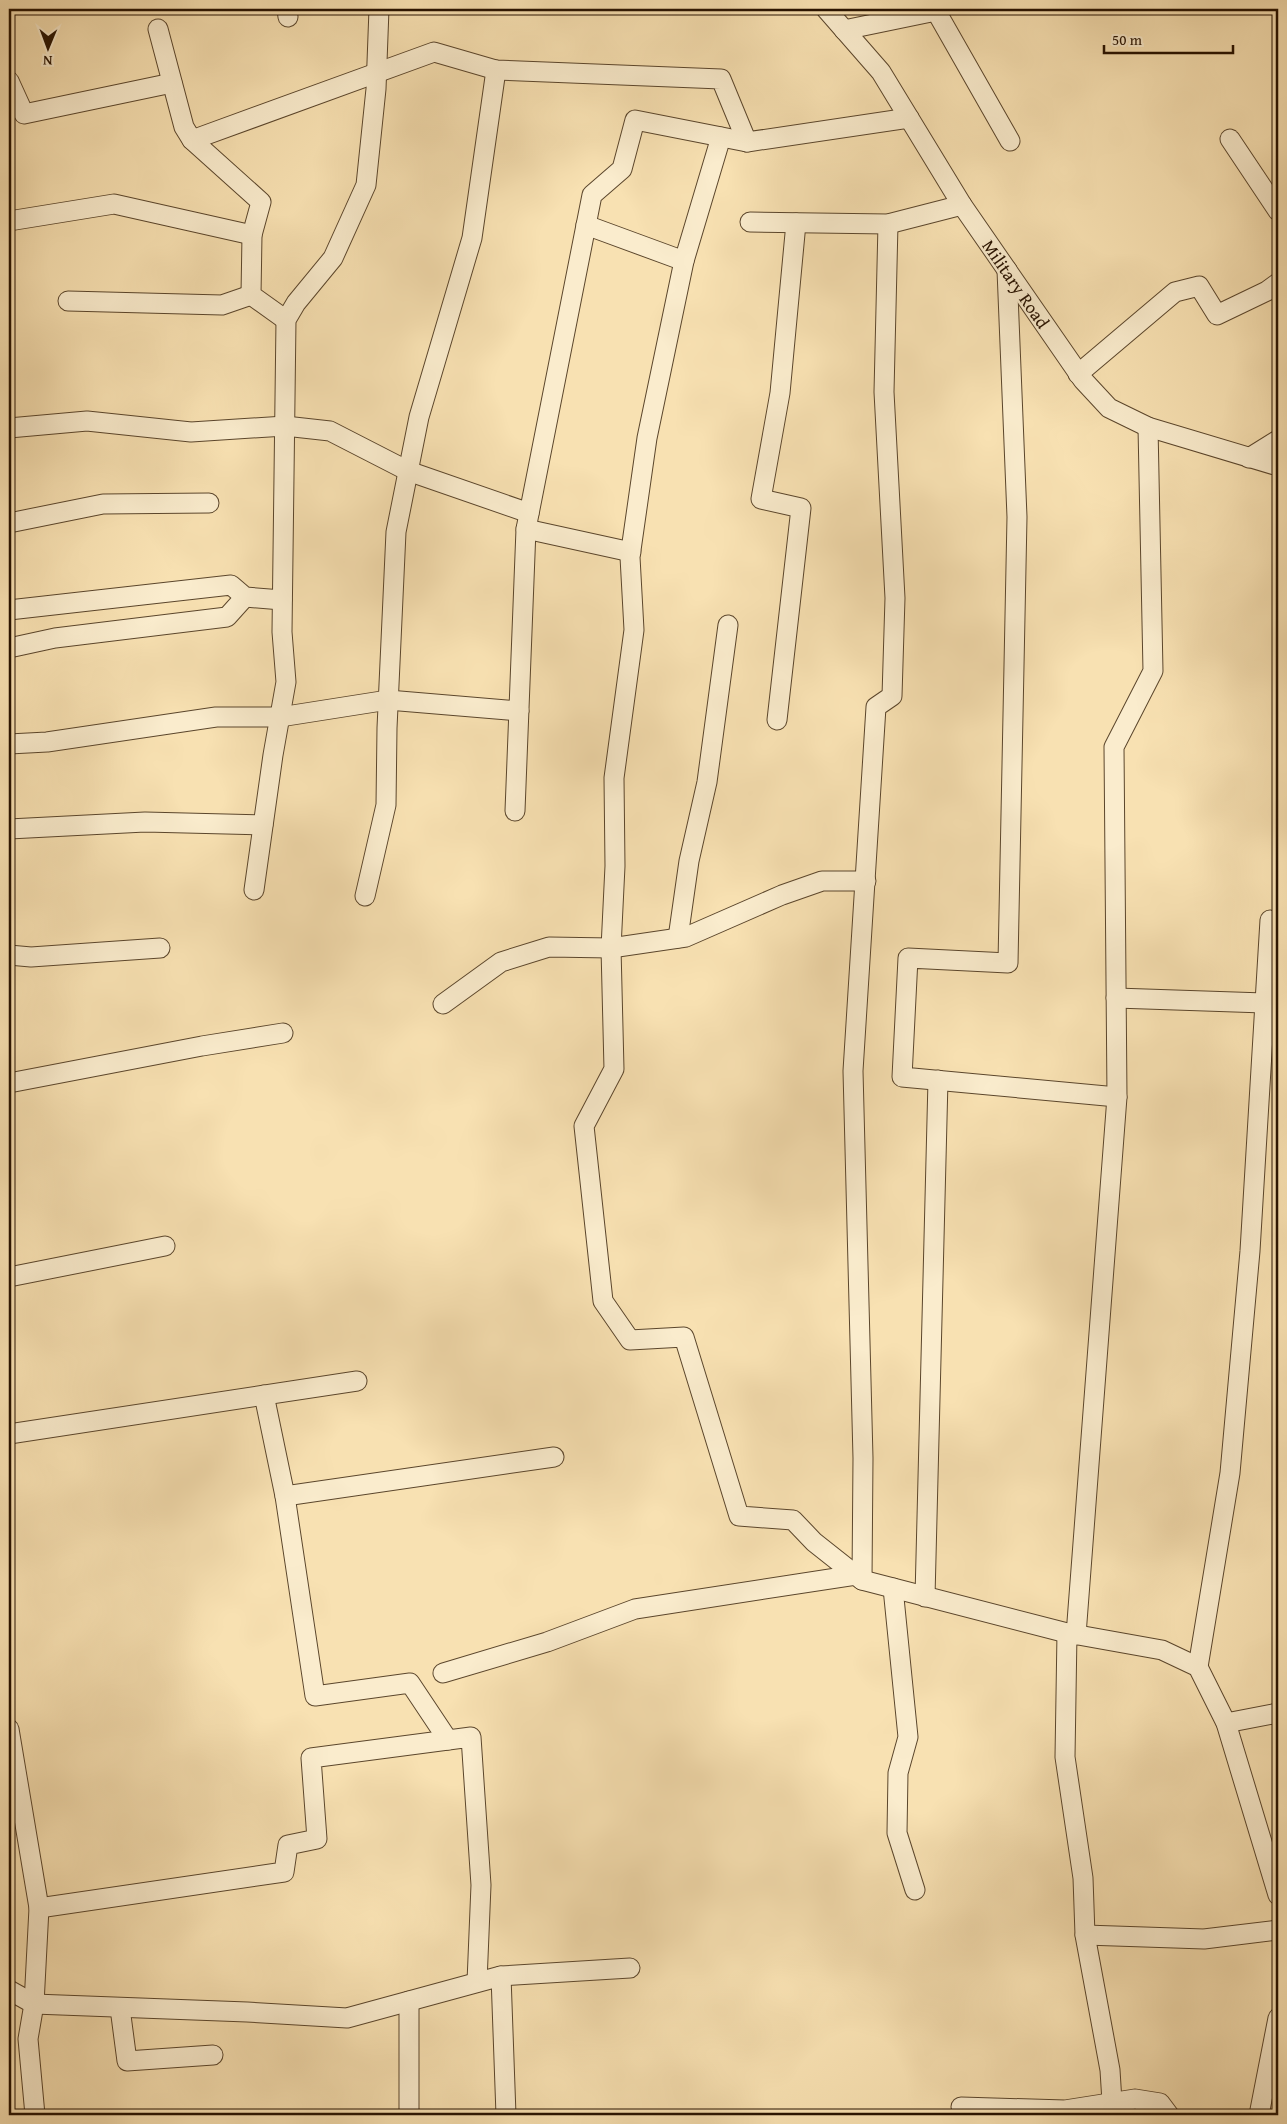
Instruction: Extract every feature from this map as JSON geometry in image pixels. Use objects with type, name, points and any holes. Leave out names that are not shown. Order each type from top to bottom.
[{"type":"street","points":[[254,890],[286,682],[282,632],[282,600],[286,320],[296,303],[334,258],[366,185],[377,73],[379,9]]},
{"type":"street","name":"Military Road","points":[[826,9],[881,72],[962,205],[1078,374],[1109,408],[1148,427],[1278,466]]},
{"type":"street","points":[[844,30],[936,11],[1010,141]]},
{"type":"street","points":[[158,29],[184,127],[192,140],[261,202],[252,235],[251,295]]},
{"type":"street","points":[[192,140],[434,52],[496,70],[721,80],[747,142]]},
{"type":"street","points":[[365,896],[386,805],[388,700],[396,532],[419,417],[472,238],[496,70]]},
{"type":"street","points":[[9,81],[24,114],[172,83]]},
{"type":"street","points":[[514,811],[528,521],[592,195],[622,169],[635,120],[747,142],[909,118]]},
{"type":"street","points":[[721,137],[684,261],[647,438],[631,552],[634,630],[614,778],[615,866],[611,948],[614,1069],[584,1126],[603,1301],[630,1340],[684,1336],[740,1516],[793,1520],[814,1542],[859,1577],[925,1597],[1071,1634],[1162,1650],[1198,1668]]},
{"type":"street","points":[[1230,139],[1278,211]]},
{"type":"street","points":[[9,221],[114,204],[252,235]]},
{"type":"street","points":[[750,222],[888,224],[962,205]]},
{"type":"street","points":[[777,720],[801,508],[761,499],[780,393],[796,223]]},
{"type":"street","points":[[859,1577],[863,1458],[853,1071],[876,707],[892,696],[895,598],[884,392],[888,224]]},
{"type":"street","points":[[586,225],[684,261]]},
{"type":"street","points":[[1007,270],[1017,517],[1008,963],[908,958],[902,1077],[1117,1097]]},
{"type":"street","points":[[1078,374],[1175,292],[1199,286],[1217,315],[1267,291],[1278,283]]},
{"type":"street","points":[[251,295],[286,320]]},
{"type":"street","points":[[68,301],[222,305],[251,295]]},
{"type":"street","points":[[9,428],[86,421],[191,432],[284,426],[330,431],[408,471],[528,521],[631,552]]},
{"type":"street","points":[[1112,2102],[1110,2070],[1085,1935],[1083,1878],[1064,1756],[1071,1634],[1117,1097],[1114,746],[1153,671],[1148,427]]},
{"type":"street","points":[[1249,458],[1278,440]]},
{"type":"street","points":[[9,523],[103,504],[208,503]]},
{"type":"street","points":[[9,610],[231,585],[245,597],[282,600]]},
{"type":"street","points":[[9,648],[55,638],[227,617],[245,597]]},
{"type":"street","points":[[678,938],[689,861],[707,782],[728,625]]},
{"type":"street","points":[[9,744],[47,742],[216,717],[280,717],[388,700],[519,711]]},
{"type":"street","points":[[9,829],[146,822],[263,825]]},
{"type":"street","points":[[443,1004],[501,962],[549,947],[611,948],[686,937],[782,895],[822,881],[866,880]]},
{"type":"street","points":[[1270,920],[1250,1251],[1231,1463],[1198,1668],[1226,1723],[1278,1895]]},
{"type":"street","points":[[9,955],[31,957],[160,948]]},
{"type":"street","points":[[1116,998],[1264,1003]]},
{"type":"street","points":[[9,1083],[202,1046],[283,1034]]},
{"type":"street","points":[[925,1597],[938,1080]]},
{"type":"street","points":[[9,1277],[165,1246]]},
{"type":"street","points":[[9,1434],[357,1381]]},
{"type":"street","points":[[264,1395],[284,1496],[314,1696],[410,1683],[448,1740]]},
{"type":"street","points":[[284,1496],[554,1457]]},
{"type":"street","points":[[443,1673],[547,1642],[635,1609],[859,1577]]},
{"type":"street","points":[[893,1588],[908,1737],[898,1773],[897,1833],[916,1890]]},
{"type":"street","points":[[1226,1723],[1278,1713]]},
{"type":"street","points":[[9,1729],[39,1908],[34,2004],[28,2038],[35,2115]]},
{"type":"street","points":[[39,1908],[284,1872],[288,1846],[317,1839],[311,1758],[471,1736],[481,1885],[478,1982]]},
{"type":"street","points":[[1085,1935],[1204,1939],[1278,1930]]},
{"type":"street","points":[[9,1990],[34,2004],[347,2018],[501,1976],[630,1968]]},
{"type":"street","points":[[501,1976],[506,2115]]},
{"type":"street","points":[[409,2001],[410,2115]]},
{"type":"street","points":[[120,2008],[127,2061],[213,2055]]},
{"type":"street","points":[[1259,2115],[1278,2018]]},
{"type":"street","points":[[961,2107],[1065,2110],[1135,2098],[1160,2103],[1169,2115]]}]
